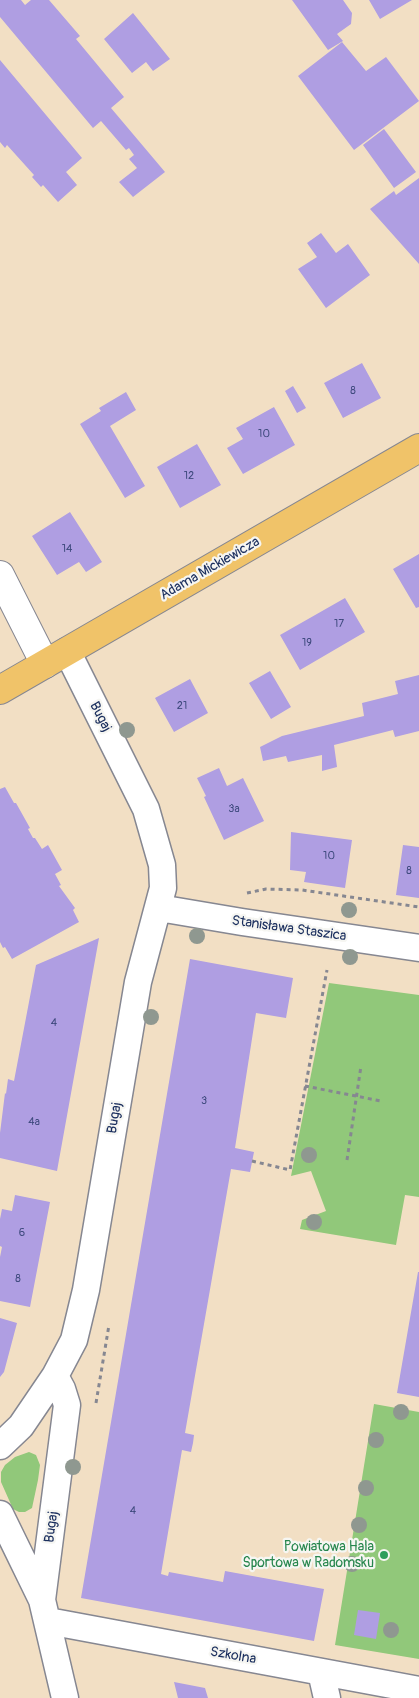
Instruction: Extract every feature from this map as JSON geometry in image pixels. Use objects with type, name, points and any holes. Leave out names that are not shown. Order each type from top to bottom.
[{"type":"main road","name":"Adama Mickiewicza","points":[[0,690],[419,448]]},
{"type":"street","name":"Bugaj","points":[[0,574],[56,658],[146,809],[162,866],[164,888],[138,982],[86,1290],[74,1340],[56,1376],[67,1405],[45,1610]]},
{"type":"street","name":"Stanisława Staszica","points":[[159,908],[419,948]]},
{"type":"street","points":[[0,1446],[21,1426],[56,1376]]},
{"type":"street","name":"Bugaj","points":[[0,1514],[45,1610],[64,1698]]},
{"type":"street","name":"Szkolna","points":[[45,1610],[321,1672],[419,1690]]},
{"type":"street","points":[[321,1672],[327,1698]]},
{"type":"path","points":[[247,894],[266,889],[302,890],[419,907]]},
{"type":"path","points":[[252,1161],[290,1170],[327,970]]},
{"type":"path","points":[[347,1160],[361,1066]]},
{"type":"path","points":[[305,1086],[381,1101]]},
{"type":"green space","points":[[329,983],[419,995],[419,1197],[405,1195],[396,1245],[300,1229],[302,1220],[326,1211],[311,1171],[291,1176]]},
{"type":"green space","name":"Powiatowa Hala Sportowa w Radomsku","points":[[374,1404],[419,1412],[419,1659],[335,1645]]},
{"type":"green space","points":[[29,1452],[36,1455],[40,1465],[38,1480],[32,1508],[25,1512],[19,1512],[13,1509],[1,1482],[1,1472],[5,1465],[15,1457]]},
{"type":"building","points":[[0,0],[21,0],[25,5],[31,0],[49,0],[80,36],[76,39],[124,97],[111,108],[165,172],[133,197],[119,182],[137,168],[129,159],[134,155],[129,148],[126,150],[101,121],[93,128],[0,17]]},
{"type":"building","points":[[292,0],[343,0],[352,13],[351,24],[337,34],[343,41],[328,50]]},
{"type":"building","points":[[369,0],[412,0],[380,19]]},
{"type":"building","points":[[133,13],[170,59],[153,71],[146,62],[132,73],[104,39]]},
{"type":"building","points":[[342,42],[366,71],[386,57],[419,101],[354,150],[298,76]]},
{"type":"building","points":[[0,60],[82,158],[66,172],[77,185],[58,202],[43,185],[41,187],[32,177],[34,175],[7,145],[5,148],[0,142]]},
{"type":"building","points":[[384,129],[416,172],[394,188],[363,145]]},
{"type":"building","points":[[419,178],[419,264],[370,209],[394,191],[396,195]]},
{"type":"building","points":[[321,233],[336,253],[348,244],[370,275],[326,308],[298,269],[317,257],[307,243]]},
{"type":"building","points":[[362,363],[381,398],[343,418],[324,383]]},
{"type":"building","points":[[293,386],[306,408],[297,413],[285,391]]},
{"type":"building","points":[[126,392],[136,410],[110,426],[145,486],[125,498],[80,424],[101,411],[99,408]]},
{"type":"building","points":[[274,407],[295,445],[243,474],[227,448],[243,439],[236,428]]},
{"type":"building","points":[[197,444],[221,485],[180,508],[157,467]]},
{"type":"building","points":[[70,512],[102,562],[86,572],[79,562],[57,575],[32,536]]},
{"type":"building","points":[[419,554],[419,607],[416,608],[393,569]]},
{"type":"building","points":[[345,598],[365,632],[300,670],[280,635]]},
{"type":"building","points":[[270,671],[291,707],[271,719],[249,683]]},
{"type":"building","points":[[419,675],[419,731],[395,737],[393,730],[334,745],[337,767],[322,771],[322,755],[288,762],[286,756],[263,761],[260,747],[282,736],[364,716],[362,703],[398,694],[395,681]]},
{"type":"building","points":[[190,679],[208,713],[174,732],[155,698]]},
{"type":"building","points":[[219,768],[227,786],[243,778],[264,821],[224,840],[197,778]]},
{"type":"building","points":[[5,787],[30,828],[28,829],[33,838],[35,838],[42,849],[48,845],[62,870],[55,874],[61,885],[59,886],[75,908],[73,910],[79,922],[12,959],[0,942],[0,789]]},
{"type":"building","points":[[291,832],[352,840],[345,888],[304,882],[306,872],[290,870]]},
{"type":"building","points":[[403,845],[419,847],[419,898],[396,895]]},
{"type":"building","points":[[99,938],[57,1171],[0,1158],[0,1133],[5,1093],[8,1079],[14,1081],[36,965]]},
{"type":"building","points":[[190,959],[293,978],[286,1018],[256,1013],[235,1148],[254,1152],[250,1172],[231,1169],[185,1433],[194,1435],[193,1443],[191,1452],[182,1450],[161,1574],[168,1576],[169,1572],[223,1582],[225,1571],[324,1589],[314,1641],[81,1598]]},
{"type":"building","points":[[15,1195],[50,1202],[30,1307],[0,1301],[0,1257],[2,1247],[0,1246],[0,1219],[2,1209],[12,1211]]},
{"type":"building","points":[[419,1272],[419,1397],[397,1393]]},
{"type":"building","points":[[0,1318],[17,1323],[4,1372],[0,1377]]},
{"type":"building","points":[[358,1610],[380,1613],[376,1639],[354,1635]]},
{"type":"building","points":[[174,1682],[205,1688],[208,1698],[178,1698]]},
{"type":"place","name":"Powiatowa Hala Sportowa w Radomsku","points":[[384,1555]]}]
